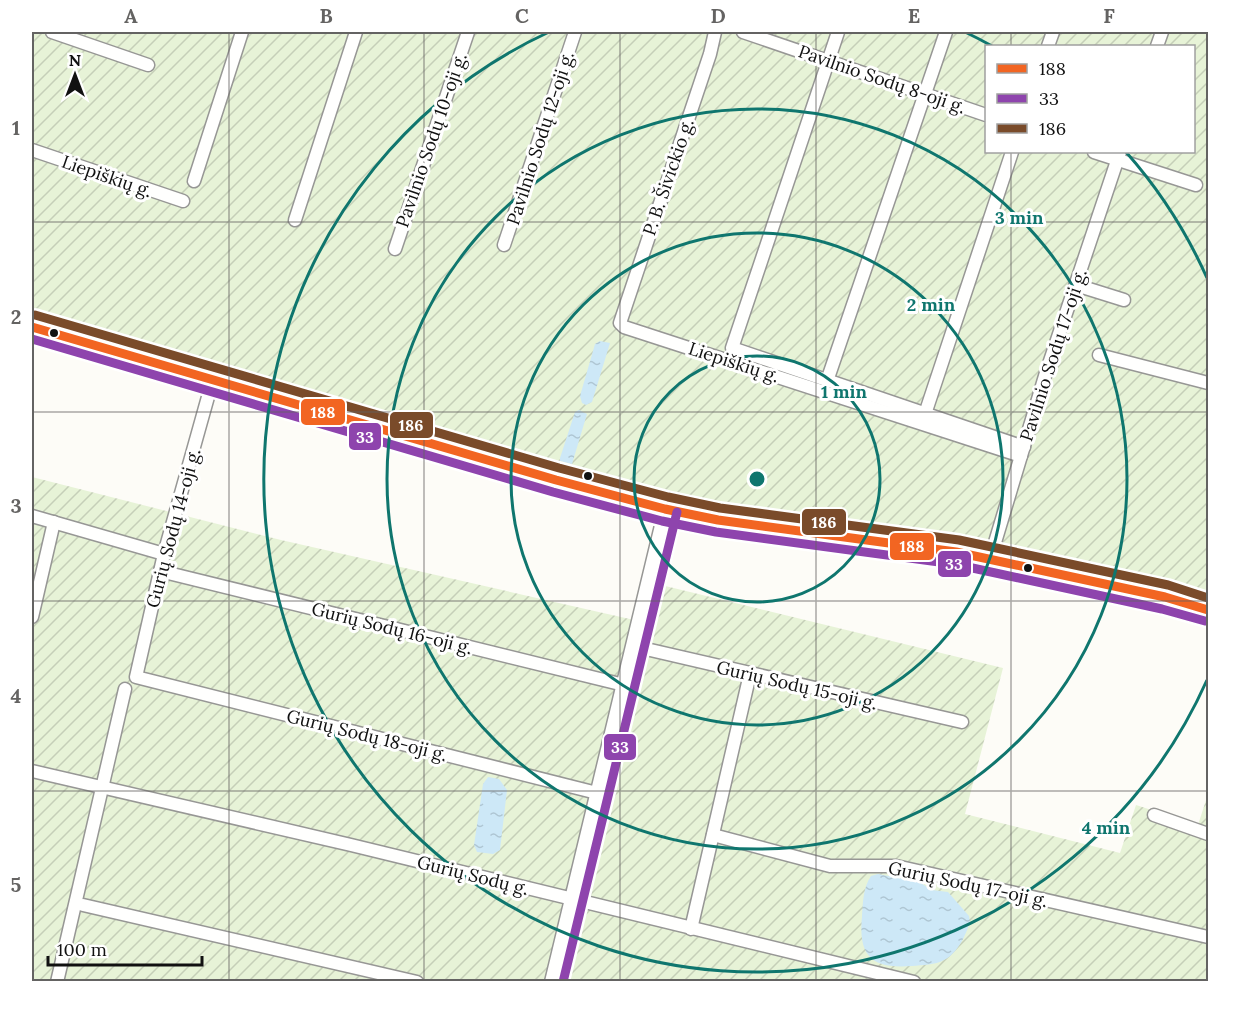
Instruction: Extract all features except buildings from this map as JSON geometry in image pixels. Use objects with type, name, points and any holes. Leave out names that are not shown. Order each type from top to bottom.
[{"type":"main road","points":[[32,327],[556,480],[665,509],[709,518],[947,551],[1165,597],[1209,610]]},
{"type":"street","points":[[52,32],[148,65]]},
{"type":"street","points":[[194,182],[242,32]]},
{"type":"street","points":[[295,220],[356,32]]},
{"type":"street","name":"Pavilnio Sodų 10-oji g.","points":[[395,249],[468,32]]},
{"type":"street","name":"Pavilnio Sodų 12-oji g.","points":[[504,245],[575,32]]},
{"type":"street","name":"P. B. Šivickio g.","points":[[620,322],[710,54],[715,32]]},
{"type":"street","name":"Pavilnio Sodų 8-oji g.","points":[[743,32],[985,114]]},
{"type":"street","points":[[838,32],[732,348],[925,414],[1022,452]]},
{"type":"street","points":[[827,381],[946,32]]},
{"type":"street","name":"Liepiškių g.","points":[[32,150],[183,201]]},
{"type":"street","points":[[925,414],[1012,153]]},
{"type":"street","points":[[1102,153],[1119,155],[1196,184]]},
{"type":"street","name":"Pavilnio Sodų 17-oji g.","points":[[990,560],[1022,452],[1119,155]]},
{"type":"street","points":[[1076,285],[1124,300]]},
{"type":"street","name":"Liepiškių g.","points":[[620,322],[624,327],[1022,452]]},
{"type":"street","points":[[1099,355],[1209,383]]},
{"type":"street","name":"Gurių Sodų 14-oji g.","points":[[136,677],[164,554],[213,379]]},
{"type":"street","points":[[551,981],[665,509]]},
{"type":"street","points":[[32,516],[164,554]]},
{"type":"street","points":[[32,617],[54,522]]},
{"type":"street","name":"Gurių Sodų 16-oji g.","points":[[160,571],[624,685]]},
{"type":"street","name":"Gurių Sodų 15-oji g.","points":[[633,646],[962,722]]},
{"type":"street","points":[[691,929],[750,674]]},
{"type":"street","name":"Gurių Sodų 18-oji g.","points":[[136,677],[597,793]]},
{"type":"street","points":[[57,981],[100,788],[125,689]]},
{"type":"street","name":"Gurių Sodų g.","points":[[32,771],[351,845],[691,929],[914,981]]},
{"type":"street","points":[[1154,815],[1209,834]]},
{"type":"street","name":"Gurių Sodų 17-oji g.","points":[[712,835],[830,866],[896,866],[1209,937]]},
{"type":"street","points":[[83,905],[417,981]]},
{"type":"green space","points":[[32,32],[1208,32],[1208,602],[1004,552],[783,523],[652,500],[32,322]]},
{"type":"green space","points":[[32,477],[281,540],[643,622],[653,583],[1003,668],[965,814],[1120,853],[1136,805],[1198,825],[1208,794],[1208,981],[32,982]]},
{"type":"water","points":[[600,341],[610,343],[592,402],[586,405],[582,403],[580,396],[595,344]]},
{"type":"water","points":[[579,410],[587,414],[572,464],[560,461],[560,458],[575,412]]},
{"type":"water","points":[[488,777],[499,779],[507,790],[500,850],[493,854],[477,852],[474,845],[483,784]]},
{"type":"water","points":[[878,874],[919,882],[932,890],[948,892],[969,916],[970,922],[963,938],[949,957],[937,963],[912,966],[887,965],[870,958],[862,942],[863,906],[868,881],[871,876]]},
{"type":"transit line","name":"186","points":[[35,315],[559,468],[668,497],[720,508],[959,540],[1168,585],[1208,598]]},
{"type":"transit line","name":"188","points":[[32,327],[556,480],[665,509],[718,520],[956,552],[1165,597],[1208,610]]},
{"type":"transit line","name":"33","points":[[32,339],[553,492],[662,521],[716,532],[954,564],[1162,609],[1205,621]]},
{"type":"transit line","name":"33","points":[[563,982],[677,512]]}]
